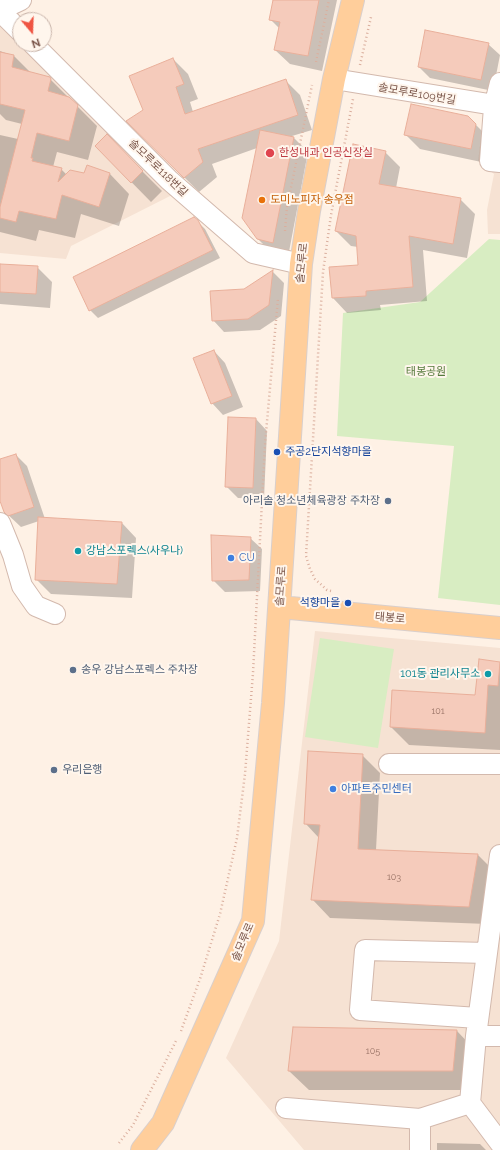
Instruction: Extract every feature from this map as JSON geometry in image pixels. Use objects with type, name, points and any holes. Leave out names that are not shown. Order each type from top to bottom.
[{"type":"main road","name":"솔모루로","points":[[142,1150],[163,1124],[253,921],[273,703],[301,264],[309,211],[334,79],[353,0]]},
{"type":"main road","name":"태봉로","points":[[280,607],[500,628]]},
{"type":"street","points":[[12,23],[0,11],[21,0]]},
{"type":"street","name":"솔모루로118번길","points":[[41,52],[169,180],[253,253],[301,264]]},
{"type":"street","name":"솔모루로109번길","points":[[334,79],[497,106]]},
{"type":"street","points":[[500,83],[490,161],[500,162]]},
{"type":"street","points":[[0,523],[13,555],[22,586],[36,606],[55,614]]},
{"type":"street","points":[[389,764],[500,764]]},
{"type":"street","points":[[500,855],[477,1027],[470,1103],[500,1143]]},
{"type":"street","points":[[487,953],[365,950],[360,1010],[477,1027],[500,1036]]},
{"type":"street","points":[[286,1108],[420,1119],[470,1103]]},
{"type":"street","points":[[420,1119],[420,1150]]},
{"type":"path","points":[[338,593],[327,590],[315,579],[306,556],[324,272],[331,215],[356,83],[371,15]]},
{"type":"path","points":[[119,1143],[133,1125],[180,1034],[200,979],[218,921],[237,838],[245,774],[253,673],[265,444],[278,292]]},
{"type":"shaded area","points":[[0,21],[12,32],[12,52],[32,52],[176,193],[71,246],[66,259],[0,253]]},
{"type":"shaded area","points":[[483,121],[500,121],[500,234],[488,234],[487,210],[494,174],[478,161]]},
{"type":"shaded area","points":[[315,631],[500,648],[500,1150],[304,1150],[226,1058],[279,941]]},
{"type":"green space","name":"태봉공원","points":[[489,239],[500,240],[500,605],[438,598],[454,446],[337,436],[343,313],[420,302]]},
{"type":"green space","points":[[320,638],[394,649],[378,748],[305,737]]},
{"type":"building","points":[[273,0],[319,0],[308,56],[274,50],[280,22],[269,20]]},
{"type":"building","points":[[425,30],[489,43],[481,80],[418,67]]},
{"type":"building","points":[[0,52],[14,55],[12,67],[50,77],[51,79],[48,91],[69,97],[78,105],[69,141],[37,133],[31,158],[33,158],[32,161],[62,168],[58,182],[70,170],[84,173],[87,165],[110,173],[99,207],[62,195],[56,219],[19,211],[16,222],[0,218],[0,207],[25,110],[0,104]]},
{"type":"building","points":[[173,58],[184,84],[176,87],[185,114],[286,79],[298,115],[198,149],[203,162],[184,178],[126,121],[143,110],[129,76]]},
{"type":"building","points":[[411,104],[468,116],[476,124],[471,149],[404,135]]},
{"type":"building","points":[[260,130],[294,137],[273,243],[257,239],[242,218]]},
{"type":"building","points":[[107,134],[143,171],[131,183],[95,146]]},
{"type":"building","points":[[353,144],[386,151],[379,184],[461,198],[453,244],[409,236],[413,287],[366,291],[366,296],[332,298],[329,267],[358,265],[356,236],[335,231]]},
{"type":"building","points":[[194,217],[198,220],[213,250],[89,311],[73,277]]},
{"type":"building","points":[[0,264],[38,266],[36,294],[0,292]]},
{"type":"building","points":[[273,270],[269,305],[248,319],[212,321],[210,291],[244,289]]},
{"type":"building","points":[[214,350],[232,396],[211,404],[193,358]]},
{"type":"building","points":[[228,417],[256,418],[253,488],[225,487]]},
{"type":"building","points":[[16,454],[34,507],[8,516],[4,512],[0,501],[0,459]]},
{"type":"building","name":"강남스포렉스(사우나)","points":[[38,517],[122,522],[117,584],[35,580]]},
{"type":"building","name":"CU","points":[[211,535],[251,537],[249,580],[212,581]]},
{"type":"building","points":[[479,659],[500,662],[498,686],[488,685],[485,733],[390,727],[392,690],[475,695]]},
{"type":"building","points":[[308,751],[363,754],[358,849],[478,854],[469,907],[311,900],[320,825],[304,824]]},
{"type":"building","points":[[293,1027],[457,1030],[453,1071],[288,1071]]},
{"type":"place","name":"한성내과 인공신장실","points":[[270,153]]},
{"type":"place","name":"도미노피자 송우점","points":[[262,200]]},
{"type":"place","name":"주공2단지석향마을","points":[[277,452]]},
{"type":"place","name":"아리솔 청소년체육광장 주차장","points":[[388,501]]},
{"type":"place","name":"강남스포렉스(사우나)","points":[[78,551]]},
{"type":"place","name":"CU","points":[[231,558]]},
{"type":"place","name":"석향마을","points":[[348,603]]},
{"type":"place","name":"송우 강남스포렉스 주차장","points":[[73,670]]},
{"type":"place","name":"101동 관리사무소","points":[[488,674]]},
{"type":"place","name":"우리은행","points":[[54,770]]},
{"type":"place","name":"아파트주민센터","points":[[333,789]]}]
